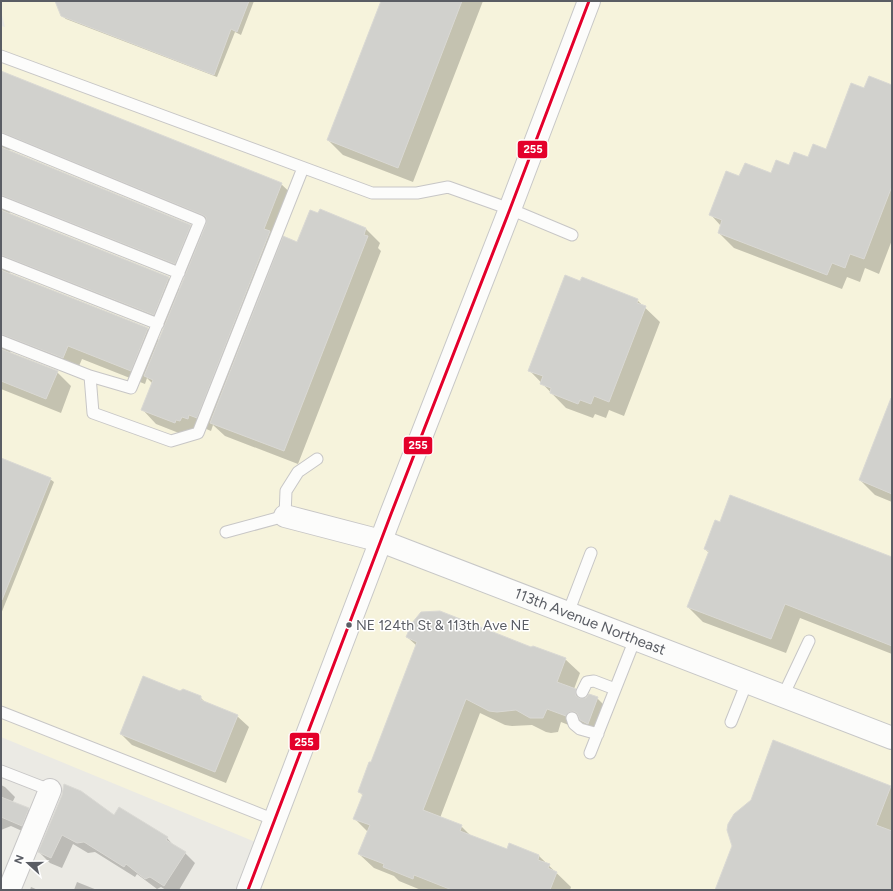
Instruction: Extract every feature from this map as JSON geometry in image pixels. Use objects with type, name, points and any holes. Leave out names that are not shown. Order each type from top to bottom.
[{"type":"main road","points":[[248,890],[589,1]]},
{"type":"main road","name":"113th Avenue Northeast","points":[[285,516],[381,541],[892,738]]},
{"type":"main road","points":[[9,890],[50,790]]},
{"type":"lane","points":[[1,56],[372,193],[417,193],[448,187],[510,209],[572,235]]},
{"type":"lane","points":[[1,139],[200,221],[131,388],[90,376],[1,341]]},
{"type":"lane","points":[[90,376],[93,413],[171,441],[198,433],[303,168]]},
{"type":"lane","points":[[1,202],[179,273]]},
{"type":"lane","points":[[1,262],[158,324]]},
{"type":"lane","points":[[226,532],[285,516],[286,491],[298,472],[317,459]]},
{"type":"lane","points":[[568,613],[591,553]]},
{"type":"lane","points":[[590,753],[635,639]]},
{"type":"lane","points":[[783,696],[809,641]]},
{"type":"lane","points":[[582,692],[587,682],[594,681],[615,689]]},
{"type":"lane","points":[[731,722],[746,682]]},
{"type":"lane","points":[[1,712],[275,820]]},
{"type":"lane","points":[[572,718],[574,724],[580,729],[598,734]]},
{"type":"lane","points":[[1,771],[50,790]]},
{"type":"shaded area","points":[[1,1],[892,1],[892,890],[253,890],[265,846],[1,737],[1,26],[5,27],[1,11]]},
{"type":"building","points":[[55,1],[249,1],[237,32],[231,29],[214,75],[61,16]]},
{"type":"building","points":[[381,1],[462,1],[398,168],[327,140]]},
{"type":"building","points":[[1,71],[282,183],[264,229],[270,231],[197,418],[189,415],[188,419],[182,417],[180,421],[176,420],[175,423],[141,410],[153,380],[144,376],[206,224],[206,217],[1,132]]},
{"type":"building","points":[[869,76],[892,85],[892,186],[864,259],[850,254],[845,268],[832,263],[827,275],[718,233],[722,220],[709,215],[726,171],[739,176],[745,163],[771,173],[776,160],[789,165],[794,152],[808,157],[813,144],[826,149],[851,83],[864,88]]},
{"type":"building","points":[[1,147],[191,225],[175,264],[1,195]]},
{"type":"building","points":[[320,209],[366,228],[364,235],[368,236],[284,451],[210,423],[283,236],[297,242],[310,210],[318,213]]},
{"type":"building","points":[[1,210],[169,277],[154,315],[1,255]]},
{"type":"building","points":[[1,270],[148,328],[131,371],[68,346],[63,358],[1,334]]},
{"type":"building","points":[[565,275],[580,281],[582,277],[638,299],[637,303],[646,306],[609,402],[594,396],[591,404],[580,400],[578,404],[550,393],[551,388],[540,384],[543,376],[528,371]]},
{"type":"building","points":[[1,349],[58,371],[46,399],[1,381]]},
{"type":"building","points":[[892,398],[892,494],[859,480]]},
{"type":"building","points":[[1,458],[51,478],[2,600],[1,600]]},
{"type":"building","points":[[730,495],[892,557],[892,646],[785,604],[771,639],[687,607],[709,551],[704,549],[715,520],[720,522]]},
{"type":"building","points":[[440,611],[531,647],[533,646],[566,658],[557,682],[576,689],[576,696],[579,698],[586,698],[589,694],[598,697],[588,724],[580,720],[577,713],[573,711],[569,712],[566,716],[547,709],[543,718],[530,718],[516,710],[497,712],[489,711],[466,699],[423,810],[462,825],[460,831],[507,849],[509,843],[539,855],[538,860],[550,864],[548,868],[557,872],[550,890],[452,890],[414,875],[413,879],[383,867],[384,864],[358,854],[370,825],[353,819],[363,794],[358,792],[417,642],[406,637],[412,623],[421,612]]},
{"type":"building","points":[[143,676],[180,691],[183,689],[201,696],[201,700],[238,715],[215,772],[120,734]]},
{"type":"building","points":[[773,740],[891,786],[876,825],[892,831],[892,890],[715,890],[732,846],[727,830],[728,824],[734,814],[751,800]]},
{"type":"building","points":[[64,784],[81,791],[114,815],[119,807],[168,837],[166,840],[186,852],[164,886],[150,877],[145,879],[126,864],[124,867],[84,842],[77,843],[62,835],[51,858],[38,852],[62,795]]},
{"type":"building","points":[[1,797],[29,808],[22,826],[1,817]]},
{"type":"transit line","name":"255","points":[[248,890],[589,1]]},
{"type":"place","name":"NE 124th St & 113th Ave NE","points":[[349,625]]}]
